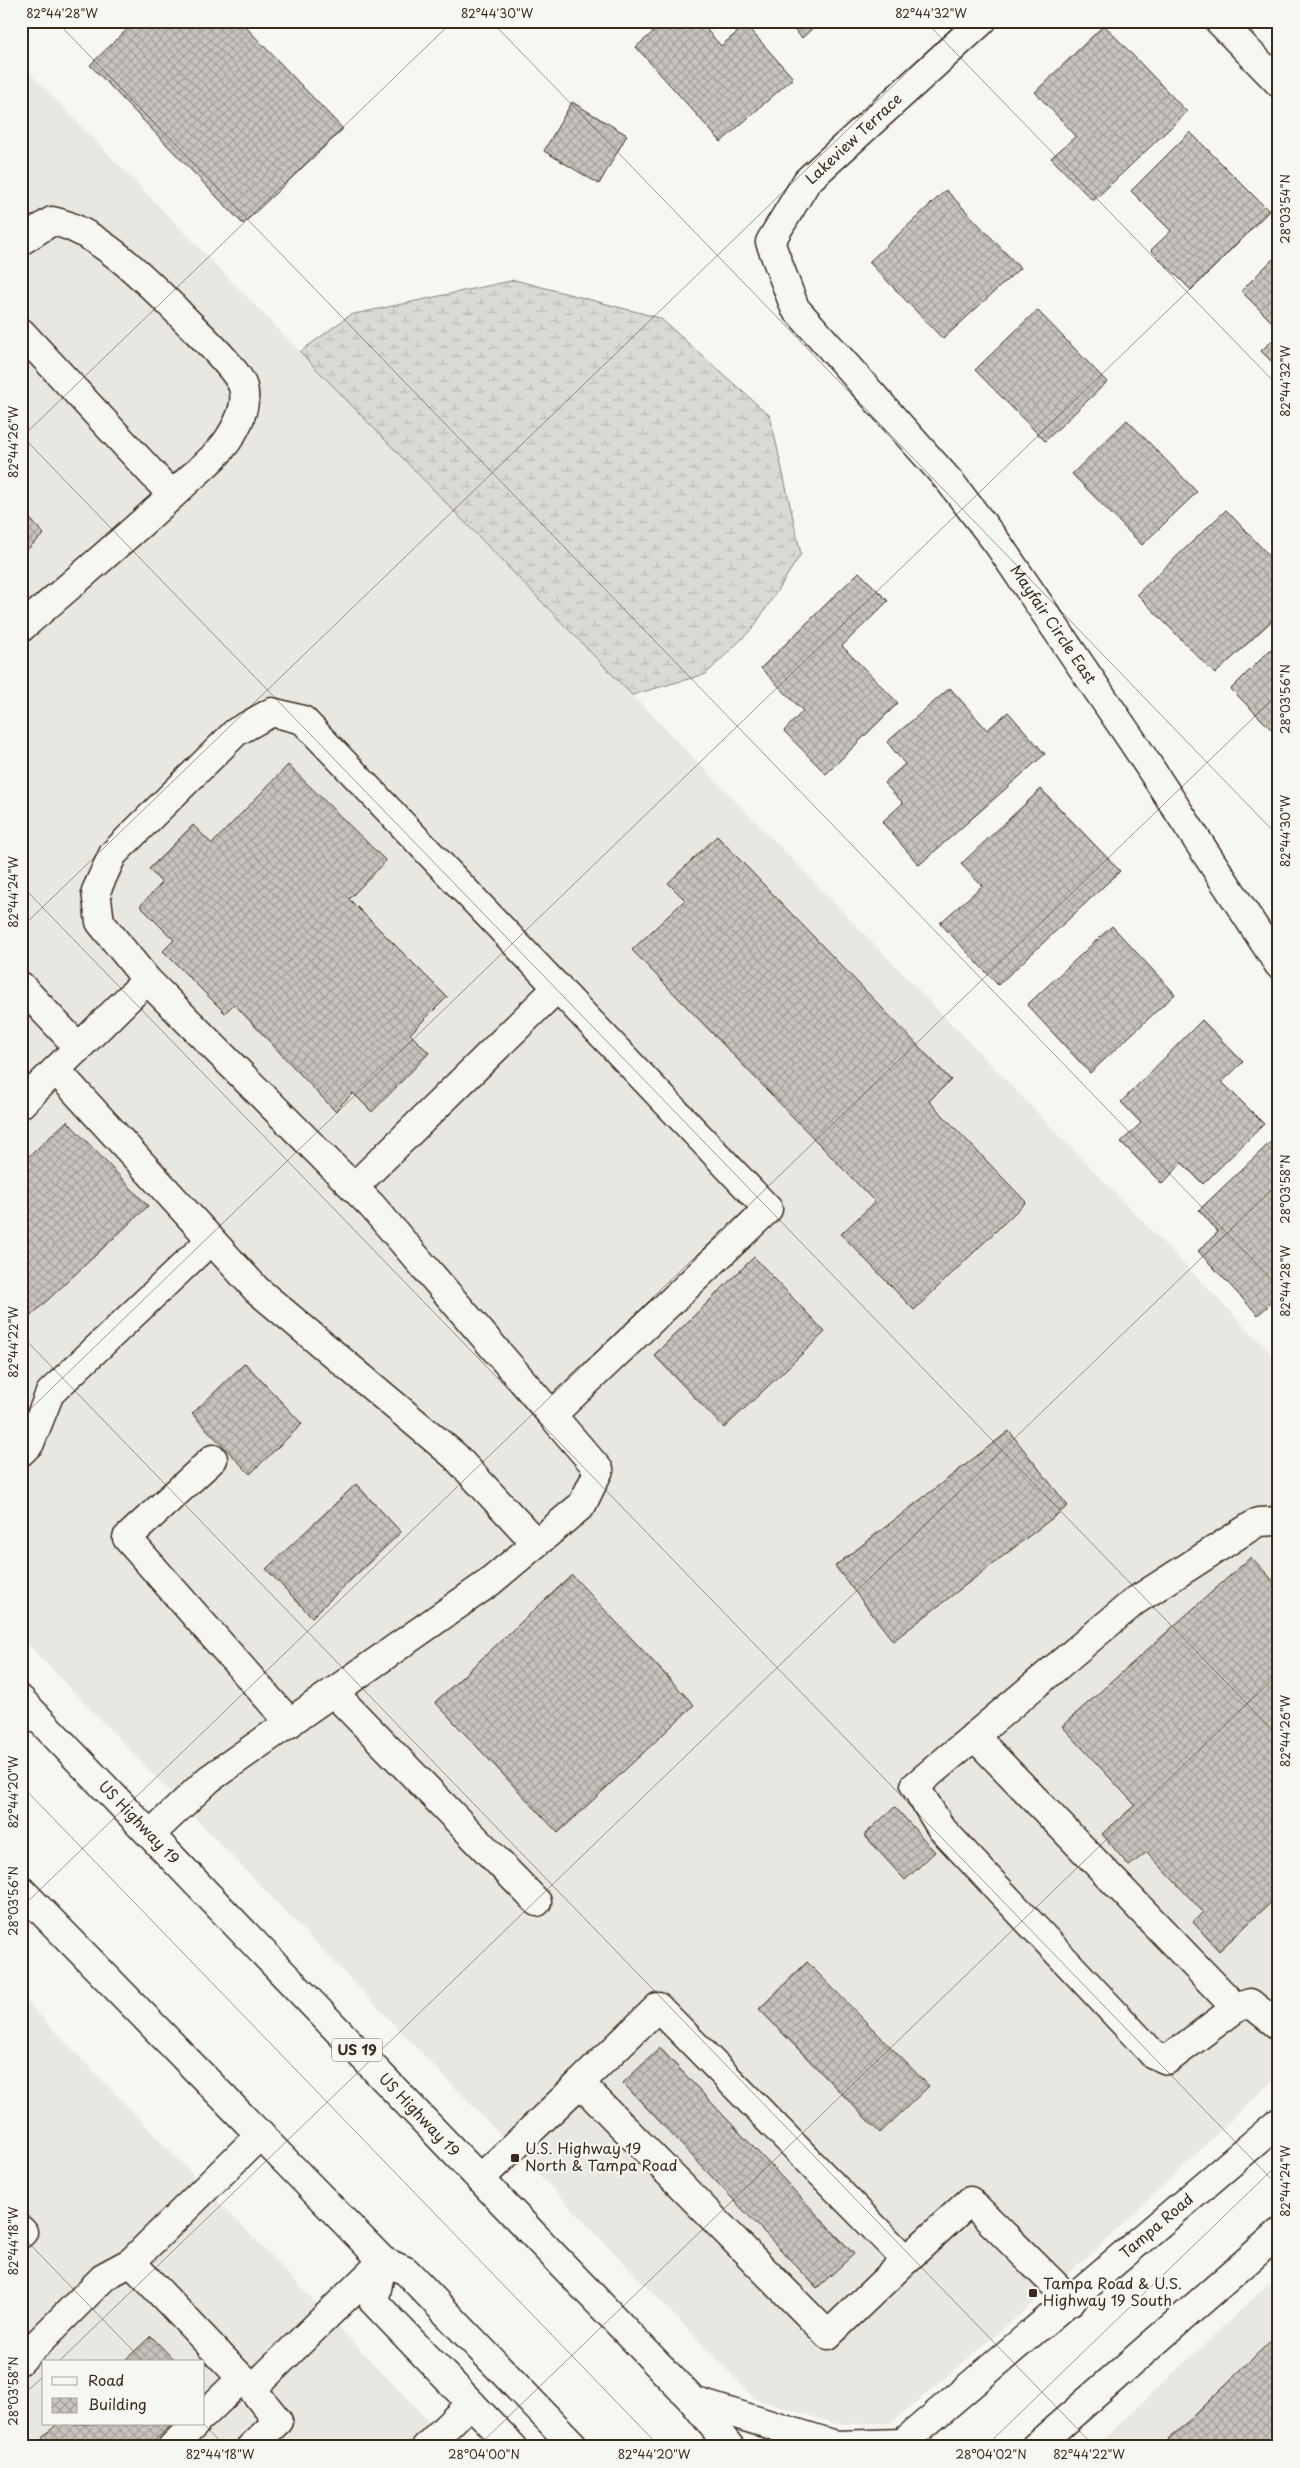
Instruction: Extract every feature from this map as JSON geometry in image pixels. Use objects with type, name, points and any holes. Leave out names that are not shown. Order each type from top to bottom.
[{"type":"main road","name":"Lakeview Terrace","points":[[795,308],[770,242],[806,180],[982,21]]},
{"type":"main road","points":[[1219,21],[1279,83]]},
{"type":"main road","points":[[21,241],[52,221],[69,224],[115,254],[164,298],[232,369],[243,386],[245,403],[238,422],[228,440],[172,495],[21,628]]},
{"type":"main road","name":"Mayfair Circle East","points":[[795,308],[951,483],[998,544],[1133,742],[1279,965]]},
{"type":"main road","points":[[21,332],[172,495]]},
{"type":"main road","points":[[151,1834],[209,1779],[490,1582],[582,1505],[599,1470],[372,1206],[147,980],[100,922],[96,891],[114,854],[236,732],[272,712],[303,720],[768,1209],[552,1415]]},
{"type":"main road","points":[[21,1104],[147,980]]},
{"type":"main road","points":[[21,986],[79,1048]]},
{"type":"main road","points":[[354,1187],[558,987]]},
{"type":"main road","points":[[56,1070],[257,1290],[455,1456],[536,1543]]},
{"type":"main road","points":[[24,1443],[50,1394],[211,1240]]},
{"type":"main road","points":[[213,1459],[127,1538],[290,1723]]},
{"type":"main road","points":[[1279,1521],[1258,1522],[1135,1601],[915,1786],[941,1828],[1153,2054],[1167,2060],[1236,2008],[1250,2004],[1279,2026]]},
{"type":"main road","points":[[334,1692],[537,1902]]},
{"type":"main road","name":"US Highway 19","points":[[21,1700],[693,2401],[730,2447]]},
{"type":"main road","points":[[974,1736],[1236,2008]]},
{"type":"main road","points":[[21,1890],[383,2261],[406,2271],[575,2447]]},
{"type":"main road","points":[[480,2179],[658,2007],[906,2260]]},
{"type":"main road","points":[[580,2083],[828,2335],[970,2201],[1071,2301]]},
{"type":"main road","name":"Tampa Road","points":[[900,2445],[1279,2122]]},
{"type":"main road","points":[[21,2360],[105,2276],[130,2262],[261,2134]]},
{"type":"main road","points":[[1035,2447],[1279,2232]]},
{"type":"main road","points":[[205,2414],[247,2384],[383,2261]]},
{"type":"main road","points":[[383,2261],[374,2302],[513,2447]]},
{"type":"main road","points":[[130,2262],[247,2384],[278,2420],[251,2447]]},
{"type":"main road","points":[[693,2401],[836,2445],[900,2445]]},
{"type":"main road","points":[[426,2447],[471,2403]]},
{"type":"main road","points":[[172,2447],[193,2426]]},
{"type":"shaded area","points":[[21,64],[1279,1362],[1279,2074],[1096,2250],[892,2423],[837,2424],[755,2399],[21,1637]]},
{"type":"shaded area","points":[[21,1996],[267,2252],[453,2447],[21,2447]]},
{"type":"shaded area","points":[[1279,2274],[1279,2447],[1095,2447]]},
{"type":"green space","points":[[515,280],[660,318],[770,416],[801,554],[753,628],[706,674],[632,695],[300,352],[350,315]]},
{"type":"building","points":[[136,21],[240,21],[343,129],[243,224],[90,65]]},
{"type":"building","points":[[666,21],[699,21],[721,46],[746,25],[793,78],[721,142],[636,47]]},
{"type":"building","points":[[787,21],[820,21],[802,38]]},
{"type":"building","points":[[1104,25],[1187,112],[1093,201],[1051,158],[1076,136],[1035,92]]},
{"type":"building","points":[[572,102],[627,135],[599,184],[544,151]]},
{"type":"building","points":[[1190,132],[1269,211],[1191,290],[1151,250],[1171,231],[1131,191]]},
{"type":"building","points":[[946,190],[1020,268],[943,339],[869,262]]},
{"type":"building","points":[[1279,253],[1279,329],[1241,291]]},
{"type":"building","points":[[1037,310],[1107,382],[1045,441],[975,370]]},
{"type":"building","points":[[1279,334],[1279,369],[1261,351]]},
{"type":"building","points":[[1127,420],[1197,492],[1142,545],[1072,474]]},
{"type":"building","points":[[21,509],[44,534],[21,555]]},
{"type":"building","points":[[1226,510],[1279,566],[1279,614],[1215,674],[1137,594]]},
{"type":"building","points":[[859,572],[888,601],[842,646],[898,703],[826,774],[784,731],[803,711],[761,668]]},
{"type":"building","points":[[1279,641],[1279,737],[1231,689]]},
{"type":"building","points":[[950,688],[987,730],[1008,712],[1045,754],[919,865],[882,822],[903,803],[884,783],[905,764],[887,742]]},
{"type":"building","points":[[288,765],[386,861],[349,899],[447,997],[410,1034],[429,1053],[372,1112],[353,1093],[335,1111],[234,1004],[225,1013],[163,951],[174,940],[140,906],[162,883],[149,869],[193,825],[212,844]]},
{"type":"building","points":[[1041,789],[1120,871],[998,985],[940,923],[982,886],[961,864]]},
{"type":"building","points":[[717,836],[951,1080],[929,1101],[1026,1202],[914,1310],[841,1234],[875,1202],[632,950],[685,900],[668,883]]},
{"type":"building","points":[[1112,926],[1175,994],[1090,1073],[1027,1005]]},
{"type":"building","points":[[1202,1020],[1243,1062],[1222,1082],[1264,1124],[1203,1184],[1182,1163],[1162,1184],[1121,1142],[1141,1123],[1121,1102]]},
{"type":"building","points":[[67,1121],[148,1206],[21,1325],[21,1164]]},
{"type":"building","points":[[1279,1134],[1279,1296],[1258,1315],[1198,1251],[1218,1232],[1199,1210]]},
{"type":"building","points":[[754,1257],[825,1332],[724,1428],[654,1355]]},
{"type":"building","points":[[245,1363],[302,1424],[250,1474],[192,1414]]},
{"type":"building","points":[[1009,1431],[1068,1506],[893,1641],[835,1566]]},
{"type":"building","points":[[356,1484],[401,1532],[312,1617],[266,1569]]},
{"type":"building","points":[[1251,1557],[1279,1587],[1279,1895],[1219,1951],[1193,1922],[1203,1912],[1147,1852],[1129,1866],[1102,1834],[1135,1805],[1062,1726]]},
{"type":"building","points":[[572,1575],[694,1705],[558,1833],[435,1702]]},
{"type":"building","points":[[895,1807],[935,1852],[905,1880],[864,1835]]},
{"type":"building","points":[[807,1962],[929,2086],[880,2133],[759,2009]]},
{"type":"building","points":[[660,2048],[854,2254],[817,2288],[623,2083]]},
{"type":"building","points":[[1279,2333],[1279,2447],[1173,2447],[1167,2441]]},
{"type":"building","points":[[151,2336],[174,2360],[125,2360]]},
{"type":"building","points":[[55,2426],[170,2426],[148,2447],[50,2447],[42,2438]]},
{"type":"place","name":"U.S. Highway 19 North & Tampa Road","points":[[515,2158]]},
{"type":"place","name":"Tampa Road & U.S. Highway 19 South","points":[[1033,2293]]}]
